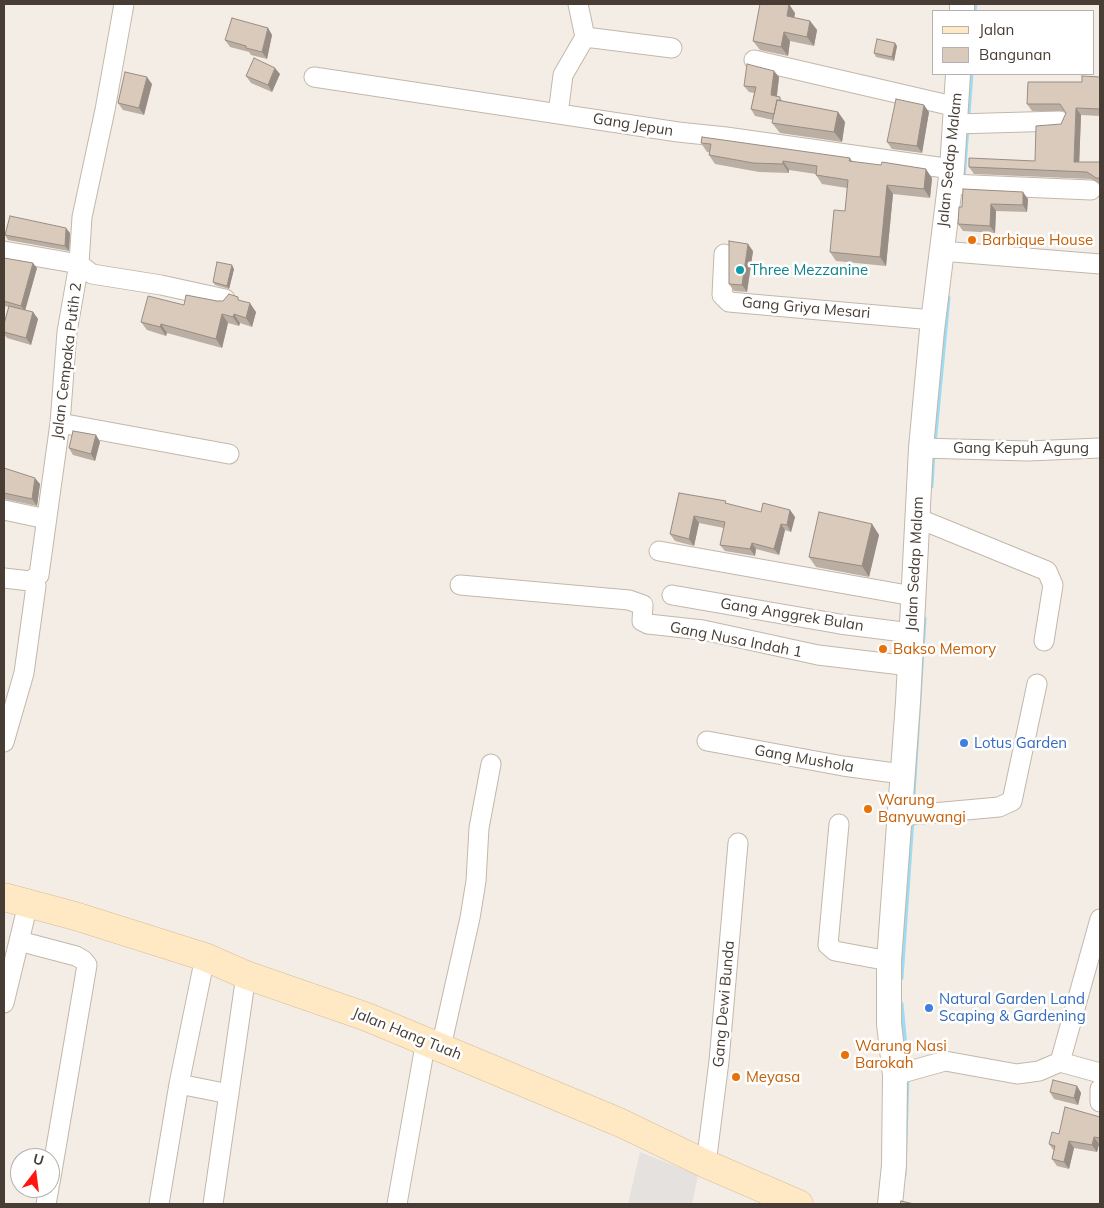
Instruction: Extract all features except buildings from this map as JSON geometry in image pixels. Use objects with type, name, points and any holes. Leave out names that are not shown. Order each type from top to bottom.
[{"type":"main road","name":"Jalan Hang Tuah","points":[[16,900],[75,916],[204,957],[246,975],[288,988],[433,1044],[626,1126],[706,1164],[799,1204]]},
{"type":"street","name":"Jalan Cempaka Putih 2","points":[[4,742],[24,673],[36,586],[34,580],[39,575],[60,424],[67,332],[79,264],[82,216],[106,110],[124,4]]},
{"type":"street","points":[[558,114],[563,75],[585,37],[578,4]]},
{"type":"street","points":[[585,37],[672,48]]},
{"type":"street","points":[[754,60],[962,119],[1060,121]]},
{"type":"street","name":"Jalan Sedap Malam","points":[[890,1204],[902,1072],[889,1024],[889,961],[909,815],[902,774],[913,596],[927,522],[933,320],[951,252],[962,119],[958,75]]},
{"type":"street","name":"Gang Jepun","points":[[314,77],[558,114],[956,180],[1091,190]]},
{"type":"street","points":[[4,251],[79,264],[92,274],[161,285],[225,299]]},
{"type":"street","points":[[951,252],[1100,264]]},
{"type":"street","name":"Gang Griya Mesari","points":[[724,254],[722,295],[729,302],[933,320]]},
{"type":"street","points":[[60,424],[229,454]]},
{"type":"street","name":"Gang Kepuh Agung","points":[[930,448],[1028,451],[1100,448]]},
{"type":"street","points":[[4,510],[46,519]]},
{"type":"street","points":[[927,522],[1047,571],[1053,585],[1044,641]]},
{"type":"street","points":[[659,550],[913,596]]},
{"type":"street","points":[[4,578],[19,581],[34,580]]},
{"type":"street","name":"Gang Nusa Indah 1","points":[[460,585],[629,600],[642,605],[642,621],[648,624],[703,630],[818,656],[910,666]]},
{"type":"street","name":"Gang Anggrek Bulan","points":[[672,596],[840,624],[911,633]]},
{"type":"street","points":[[909,815],[999,807],[1012,801],[1037,684]]},
{"type":"street","name":"Gang Mushola","points":[[706,741],[833,764],[902,774]]},
{"type":"street","points":[[397,1204],[433,1044],[470,918],[476,881],[480,828],[491,764]]},
{"type":"street","points":[[839,824],[828,945],[835,951],[889,961]]},
{"type":"street","name":"Gang Dewi Bunda","points":[[706,1164],[719,1061],[738,844]]},
{"type":"street","points":[[4,1003],[18,941],[16,900]]},
{"type":"street","points":[[1060,1062],[1100,919]]},
{"type":"street","points":[[18,941],[76,956],[87,965],[56,1148]]},
{"type":"street","points":[[159,1204],[204,957]]},
{"type":"street","points":[[213,1204],[246,975]]},
{"type":"street","points":[[902,1072],[945,1061],[1017,1074],[1030,1074],[1060,1062],[1100,1074]]},
{"type":"street","points":[[180,1084],[229,1094]]},
{"type":"street","points":[[1100,1090],[1100,1102]]},
{"type":"shaded area","points":[[640,1152],[698,1175],[692,1204],[628,1204]]},
{"type":"waterway","points":[[974,10],[975,4]]},
{"type":"waterway","points":[[963,180],[971,75]]},
{"type":"waterway","points":[[934,444],[948,298]]},
{"type":"waterway","points":[[931,486],[933,452]]},
{"type":"waterway","points":[[912,811],[924,619]]},
{"type":"waterway","points":[[901,978],[912,819]]},
{"type":"waterway","points":[[901,1004],[907,1067]]},
{"type":"waterway","points":[[904,1175],[907,1076]]},
{"type":"place","name":"Barbique House","points":[[972,240]]},
{"type":"place","name":"Three Mezzanine","points":[[740,270]]},
{"type":"place","name":"Bakso Memory","points":[[883,649]]},
{"type":"place","name":"Lotus Garden","points":[[964,743]]},
{"type":"place","name":"Warung Banyuwangi","points":[[868,809]]},
{"type":"place","name":"Natural Garden Land Scaping & Gardening","points":[[929,1008]]},
{"type":"place","name":"Warung Nasi Barokah","points":[[845,1055]]},
{"type":"place","name":"Meyasa","points":[[736,1077]]}]
